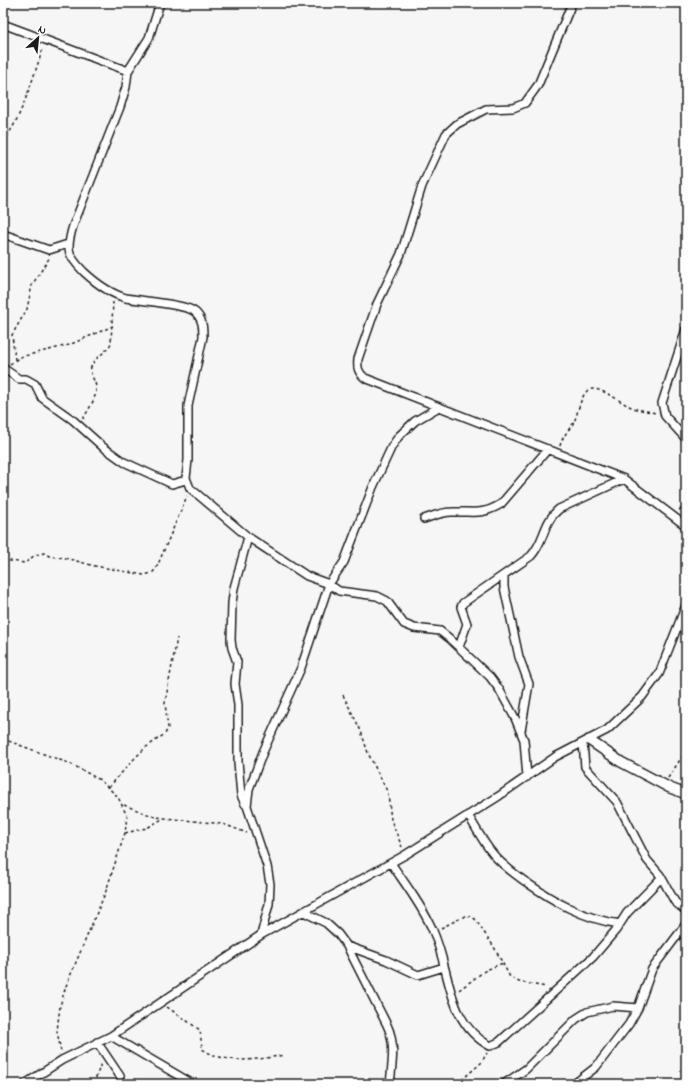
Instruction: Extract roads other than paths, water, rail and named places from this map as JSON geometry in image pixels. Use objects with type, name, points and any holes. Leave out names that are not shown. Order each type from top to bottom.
[{"type":"street","points":[[160,3],[149,38],[128,71],[126,87],[120,106],[73,226],[68,244],[69,253],[73,261],[90,278],[113,293],[145,302],[187,307],[200,317],[203,326],[203,337],[188,406],[188,453],[186,480],[191,489],[248,537],[307,576],[329,584],[340,591],[377,596],[387,601],[404,624],[414,628],[440,630],[490,677],[499,690],[521,731],[524,740],[527,777]]},
{"type":"street","points":[[572,3],[538,85],[532,95],[525,102],[513,108],[486,109],[457,124],[446,134],[422,186],[400,254],[378,304],[358,359],[359,372],[365,378],[624,479],[686,526]]},
{"type":"street","points":[[3,24],[128,71]]},
{"type":"street","points":[[3,234],[46,249],[56,249],[68,244]]},
{"type":"street","points":[[686,329],[662,403],[665,416],[686,439]]},
{"type":"street","points":[[4,370],[19,379],[26,379],[35,384],[42,398],[108,451],[130,465],[172,484],[186,480]]},
{"type":"street","points":[[247,806],[249,789],[263,752],[301,668],[329,584],[344,562],[371,493],[392,446],[399,436],[415,421],[439,407]]},
{"type":"street","points":[[424,519],[444,513],[480,513],[491,510],[501,504],[548,449]]},
{"type":"street","points":[[459,647],[467,624],[466,615],[461,607],[463,603],[531,556],[539,548],[547,523],[553,514],[624,479]]},
{"type":"street","points":[[248,537],[234,588],[231,634],[232,648],[238,662],[235,684],[238,705],[238,762],[241,795],[247,806],[258,838],[267,866],[270,884],[269,904],[261,935]]},
{"type":"street","points":[[504,575],[504,586],[519,657],[529,684],[521,731]]},
{"type":"street","points":[[25,1084],[62,1060],[111,1036],[261,935],[405,855],[527,777],[554,757],[607,730],[618,721],[650,688],[666,658],[686,605]]},
{"type":"street","points":[[586,742],[620,762],[686,794]]},
{"type":"street","points":[[586,742],[585,767],[617,802],[647,860],[661,878],[675,902],[686,911]]},
{"type":"street","points":[[468,815],[493,854],[507,868],[550,899],[575,911],[604,921],[620,924]]},
{"type":"street","points":[[391,863],[433,930],[452,997],[461,1016],[477,1036],[490,1046],[499,1042],[593,957],[620,924],[626,913],[661,878]]},
{"type":"street","points":[[304,912],[326,923],[338,934],[346,946],[391,1034],[393,1044],[390,1084]]},
{"type":"street","points":[[574,1084],[596,1067],[629,1024],[638,1008],[652,969],[686,924]]},
{"type":"street","points":[[346,946],[386,960],[418,975],[444,967]]},
{"type":"street","points":[[504,1084],[526,1069],[576,1019],[587,1012],[613,1006],[638,1008]]},
{"type":"street","points":[[111,1036],[193,1084]]},
{"type":"street","points":[[97,1042],[120,1076]]}]
